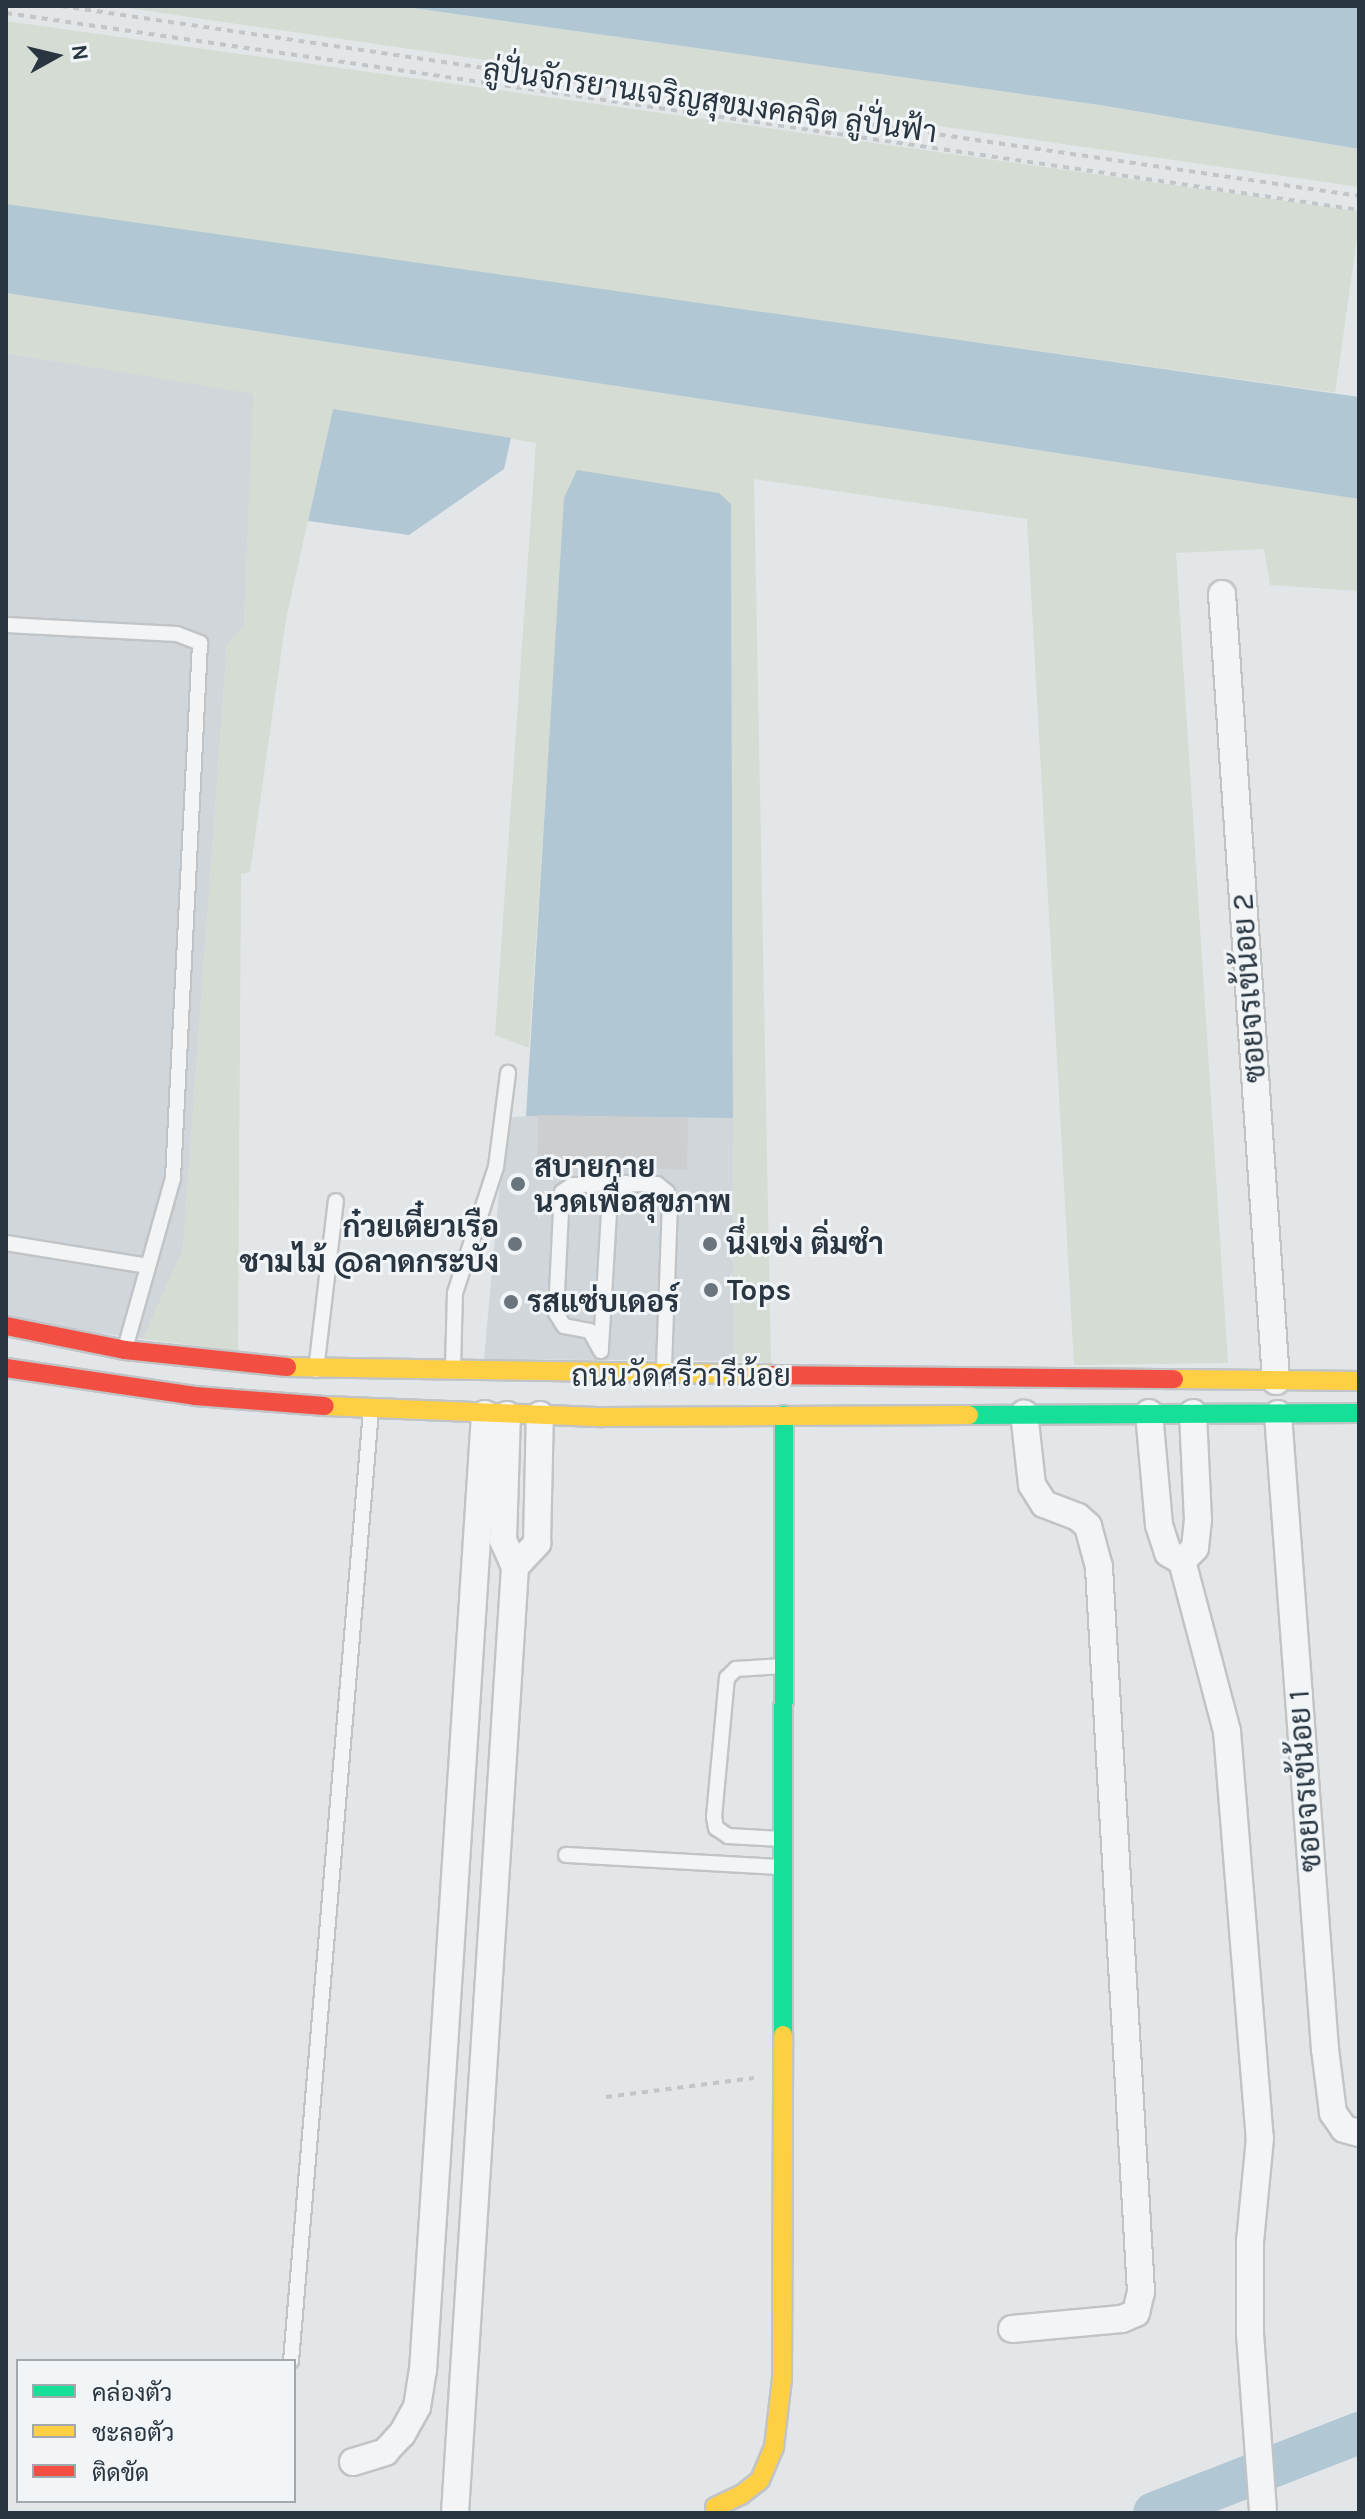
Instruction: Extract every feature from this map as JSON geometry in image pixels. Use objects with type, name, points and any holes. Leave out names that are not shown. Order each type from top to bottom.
[{"type":"main road","name":"ถนนวัดศรีวารีน้อย","points":[[6,1326],[125,1350],[316,1370],[600,1376],[1359,1381]]},
{"type":"main road","name":"ถนนวัดศรีวารีน้อย","points":[[6,1368],[195,1396],[371,1410],[540,1415],[1359,1414]]},
{"type":"main road","points":[[496,1414],[507,1375]]},
{"type":"main road","points":[[540,1415],[541,1375]]},
{"type":"main road","points":[[1276,1381],[1278,1414]]},
{"type":"main road","points":[[715,2507],[741,2495],[760,2480],[774,2447],[782,2379],[784,1415]]},
{"type":"street","name":"ซอยจรเข้น้อย 2","points":[[1222,594],[1276,1381]]},
{"type":"street","points":[[1012,2329],[1122,2319],[1136,2313],[1141,2292],[1099,1567],[1088,1526],[1078,1517],[1044,1504],[1032,1485],[1024,1413]]},
{"type":"street","points":[[1149,1413],[1159,1525],[1168,1553],[1182,1561],[1227,1731],[1260,2138],[1250,2241],[1250,2334],[1263,2513]]},
{"type":"street","points":[[1182,1561],[1195,1548],[1198,1520],[1193,1413]]},
{"type":"street","points":[[455,2513],[515,1567],[503,1540],[496,1414]]},
{"type":"street","points":[[353,2462],[385,2452],[402,2434],[417,2407],[423,2371],[496,1414]]},
{"type":"street","name":"ซอยจรเข้น้อย 1","points":[[1278,1414],[1327,2062],[1333,2113],[1344,2129],[1359,2133]]},
{"type":"street","points":[[515,1567],[537,1543],[540,1415]]},
{"type":"lane","points":[[6,625],[177,634],[200,643],[173,1178],[125,1350]]},
{"type":"lane","points":[[453,1373],[455,1293],[496,1167],[508,1073]]},
{"type":"lane","points":[[600,1376],[610,1197],[626,1183]]},
{"type":"lane","points":[[601,1351],[590,1331],[564,1326],[556,1313],[562,1192],[572,1185],[657,1184],[667,1192],[664,1375]]},
{"type":"lane","points":[[316,1370],[336,1201]]},
{"type":"lane","points":[[6,1243],[148,1266]]},
{"type":"lane","points":[[291,2359],[371,1410]]},
{"type":"lane","points":[[783,1666],[736,1669],[727,1678],[714,1817],[716,1828],[728,1836],[785,1839]]},
{"type":"lane","points":[[566,1855],[785,1867]]},
{"type":"path","name":"ลู่ปั่นจักรยานเจริญสุขมงคลจิต ลู่ปั่นฟ้า","points":[[61,6],[1359,196]]},
{"type":"path","points":[[6,13],[1359,210]]},
{"type":"path","points":[[606,2097],[784,2074]]},
{"type":"shaded area","points":[[114,6],[399,6],[1100,105],[1359,149],[1359,187]]},
{"type":"shaded area","points":[[6,21],[1359,211],[1335,393],[6,206]]},
{"type":"shaded area","points":[[6,293],[1359,499],[1359,591],[1270,585],[1264,549],[1176,553],[1228,1363],[1074,1365],[1027,519],[754,479],[771,1363],[734,1361],[731,504],[565,498],[529,1048],[495,1035],[536,443],[333,409],[286,619],[250,872],[241,874],[238,1351],[143,1339],[183,1249],[227,646],[244,625],[253,394],[6,353]]},
{"type":"shaded area","points":[[6,353],[254,393],[244,625],[227,646],[183,1249],[143,1339],[6,1319]]},
{"type":"shaded area","points":[[538,1115],[733,1118],[734,1361],[484,1359],[506,1118]]},
{"type":"water","points":[[399,6],[1359,6],[1359,149],[1100,105]]},
{"type":"water","points":[[6,204],[1359,397],[1359,499],[6,293]]},
{"type":"water","points":[[333,409],[511,438],[504,469],[409,535],[308,521]]},
{"type":"water","points":[[577,470],[719,493],[731,504],[733,1118],[526,1116],[564,498]]},
{"type":"building","points":[[538,1115],[688,1118],[687,1170],[537,1167]]},
{"type":"waterway","points":[[1154,2513],[1359,2433]]},
{"type":"traffic: fast","points":[[969,1415],[1359,1413]]},
{"type":"traffic: fast","points":[[783,2035],[784,1415]]},
{"type":"traffic: slow","points":[[287,1367],[770,1375]]},
{"type":"traffic: slow","points":[[1174,1379],[1359,1381]]},
{"type":"traffic: slow","points":[[325,1406],[603,1417],[969,1415]]},
{"type":"traffic: slow","points":[[715,2507],[741,2495],[760,2480],[774,2447],[782,2379],[783,2035]]},
{"type":"traffic: jam","points":[[6,1326],[125,1350],[287,1367]]},
{"type":"traffic: jam","points":[[6,1368],[195,1396],[325,1406]]},
{"type":"traffic: jam","points":[[770,1375],[1174,1379]]},
{"type":"place","name":"สบายกาย นวดเพื่อสุขภาพ","points":[[518,1184]]},
{"type":"place","name":"ก๋วยเตี๋ยวเรือ ชามไม้ @ลาดกระบัง","points":[[515,1244]]},
{"type":"place","name":"นึ่งเข่ง ติ่มซำ","points":[[710,1244]]},
{"type":"place","name":"Tops","points":[[711,1290]]},
{"type":"place","name":"รสแซ่บเดอร์","points":[[511,1302]]}]
